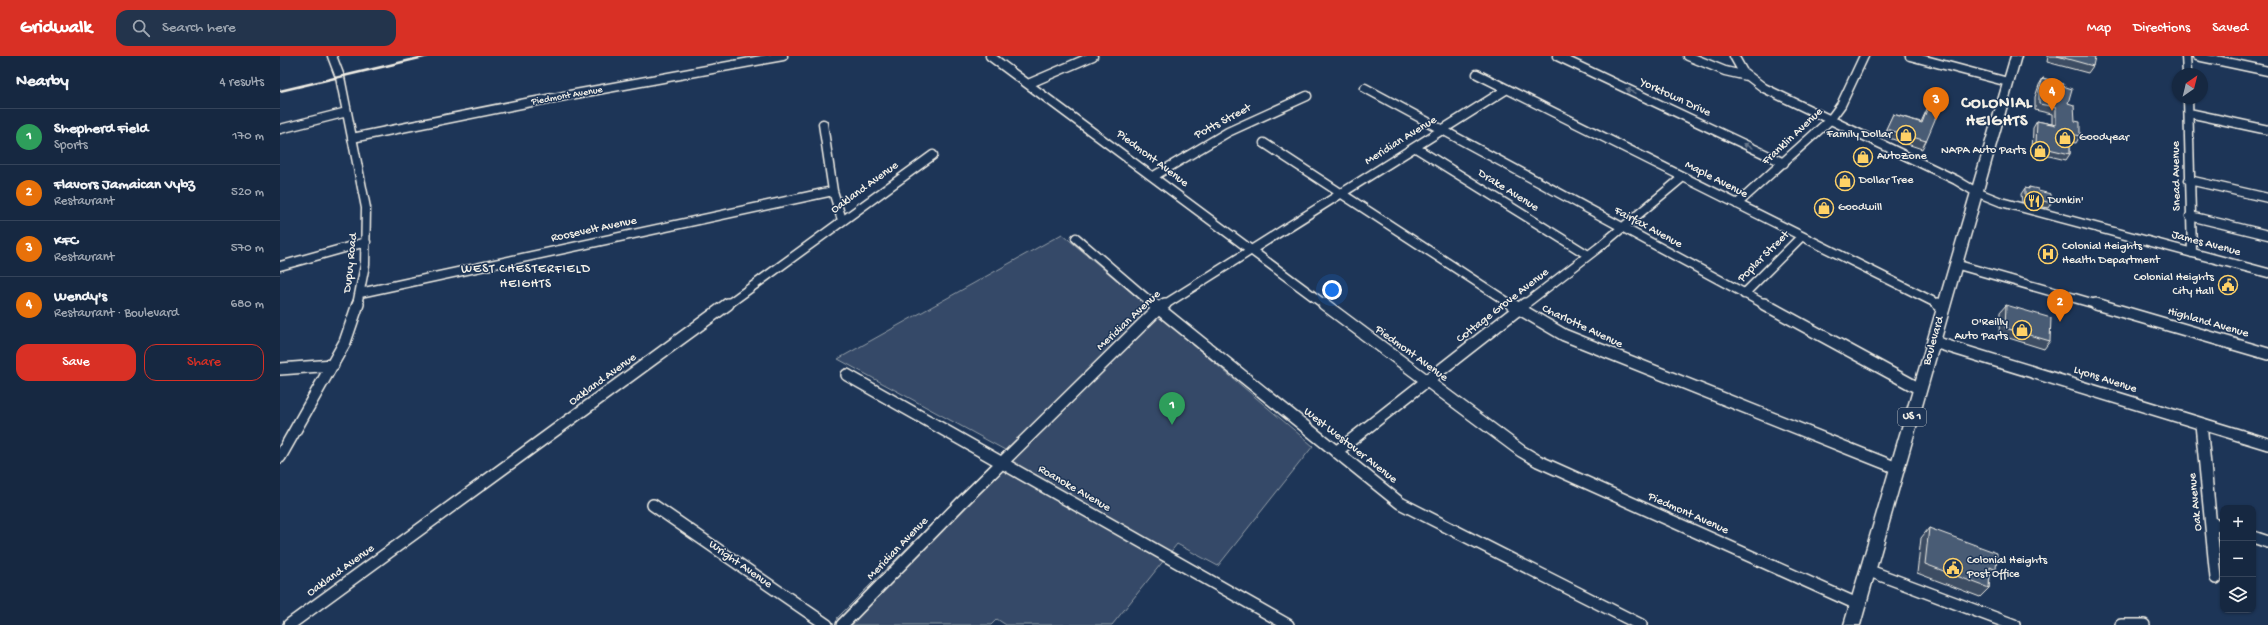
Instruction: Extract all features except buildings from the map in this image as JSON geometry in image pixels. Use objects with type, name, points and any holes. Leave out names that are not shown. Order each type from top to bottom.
[{"type":"main road","name":"Boulevard","points":[[1852,625],[2016,56]]},
{"type":"street","name":"Dupuy Road","points":[[280,457],[334,364],[352,326],[360,293],[366,242],[366,208],[340,77],[332,56]]},
{"type":"street","name":"Piedmont Avenue","points":[[352,138],[526,103],[783,56]]},
{"type":"street","name":"Piedmont Avenue","points":[[990,56],[1154,176],[1521,451],[1858,604]]},
{"type":"street","points":[[1028,84],[1092,56]]},
{"type":"street","name":"Yorktown Drive","points":[[1557,56],[1784,163]]},
{"type":"street","points":[[1688,56],[1725,71],[1747,76]]},
{"type":"street","points":[[1734,56],[1747,76]]},
{"type":"street","name":"Franklin Avenue","points":[[1737,204],[1830,120],[1841,105],[1864,56]]},
{"type":"street","points":[[1910,56],[2008,82]]},
{"type":"street","points":[[2186,56],[2187,68]]},
{"type":"street","points":[[2197,56],[2268,70]]},
{"type":"street","name":"Maple Avenue","points":[[1477,74],[1801,237],[1944,307]]},
{"type":"street","name":"James Avenue","points":[[1747,76],[1775,94],[1956,180],[1976,192],[2001,202],[2268,273]]},
{"type":"street","name":"Fairfax Avenue","points":[[1364,88],[1920,389]]},
{"type":"street","name":"Meridian Avenue","points":[[842,625],[1002,463],[1158,309],[1416,148],[1507,89]]},
{"type":"street","name":"Potts Street","points":[[1154,176],[1219,136],[1270,110],[1308,96]]},
{"type":"street","name":"Snead Avenue","points":[[2188,104],[2189,180],[2192,253]]},
{"type":"street","points":[[280,129],[347,112]]},
{"type":"street","points":[[2189,113],[2268,130]]},
{"type":"street","points":[[823,124],[833,191],[842,220]]},
{"type":"street","name":"Charlotte Avenue","points":[[1264,143],[1518,310],[1564,335],[1665,378],[1897,468]]},
{"type":"street","name":"Drake Avenue","points":[[1416,148],[1588,255]]},
{"type":"street","name":"Oakland Avenue","points":[[289,625],[842,220],[933,156]]},
{"type":"street","name":"Cottage Grove Avenue","points":[[1336,452],[1588,255],[1683,177]]},
{"type":"street","points":[[2189,180],[2268,198]]},
{"type":"street","name":"Roosevelt Avenue","points":[[360,293],[833,191]]},
{"type":"street","points":[[2190,216],[2268,235]]},
{"type":"street","name":"Poplar Street","points":[[1744,294],[1801,237]]},
{"type":"street","name":"West Westover Avenue","points":[[1076,238],[1158,309],[1400,503],[1641,625]]},
{"type":"street","points":[[280,266],[366,242]]},
{"type":"street","name":"Highland Avenue","points":[[1955,264],[2268,354]]},
{"type":"street","name":"Lyons Avenue","points":[[1934,342],[2268,444]]},
{"type":"street","points":[[280,370],[334,364]]},
{"type":"street","name":"Roanoke Avenue","points":[[847,375],[1288,625]]},
{"type":"street","name":"Oak Avenue","points":[[2201,424],[2216,578]]},
{"type":"street","name":"Wright Avenue","points":[[653,505],[827,625]]},
{"type":"street","points":[[2211,523],[2220,526]]},
{"type":"street","points":[[2256,538],[2268,542]]},
{"type":"street","points":[[1867,570],[2014,625]]},
{"type":"street","points":[[2121,625],[2144,625]]},
{"type":"shaded area","points":[[1062,234],[1313,446],[1218,566],[1177,544],[1112,625],[1006,625],[997,619],[991,625],[847,625],[837,618],[1005,450],[838,359]]},
{"type":"railway","points":[[280,91],[428,56]]},
{"type":"place","name":"Wendy's","points":[[2052,111]]},
{"type":"place","name":"KFC","points":[[1936,120]]},
{"type":"place","name":"Family Dollar","points":[[1906,135]]},
{"type":"place","name":"Goodyear","points":[[2065,138]]},
{"type":"place","name":"NAPA Auto Parts","points":[[2040,151]]},
{"type":"place","name":"AutoZone","points":[[1863,157]]},
{"type":"place","name":"Dollar Tree","points":[[1845,181]]},
{"type":"place","name":"Dunkin'","points":[[2034,201]]},
{"type":"place","name":"Goodwill","points":[[1824,208]]},
{"type":"place","name":"Colonial Heights Health Department","points":[[2048,254]]},
{"type":"place","name":"Colonial Heights City Hall","points":[[2228,285]]},
{"type":"place","name":"Flavors Jamaican Vybz","points":[[2060,322]]},
{"type":"place","name":"O'Reilly Auto Parts","points":[[2022,330]]},
{"type":"place","name":"Shepherd Field","points":[[1172,425]]},
{"type":"place","name":"Colonial Heights Post Office","points":[[1953,568]]},
{"type":"district","name":"COLONIAL HEIGHTS","points":[[1997,113]]},
{"type":"district","name":"WEST CHESTERFIELD HEIGHTS","points":[[526,276]]}]
